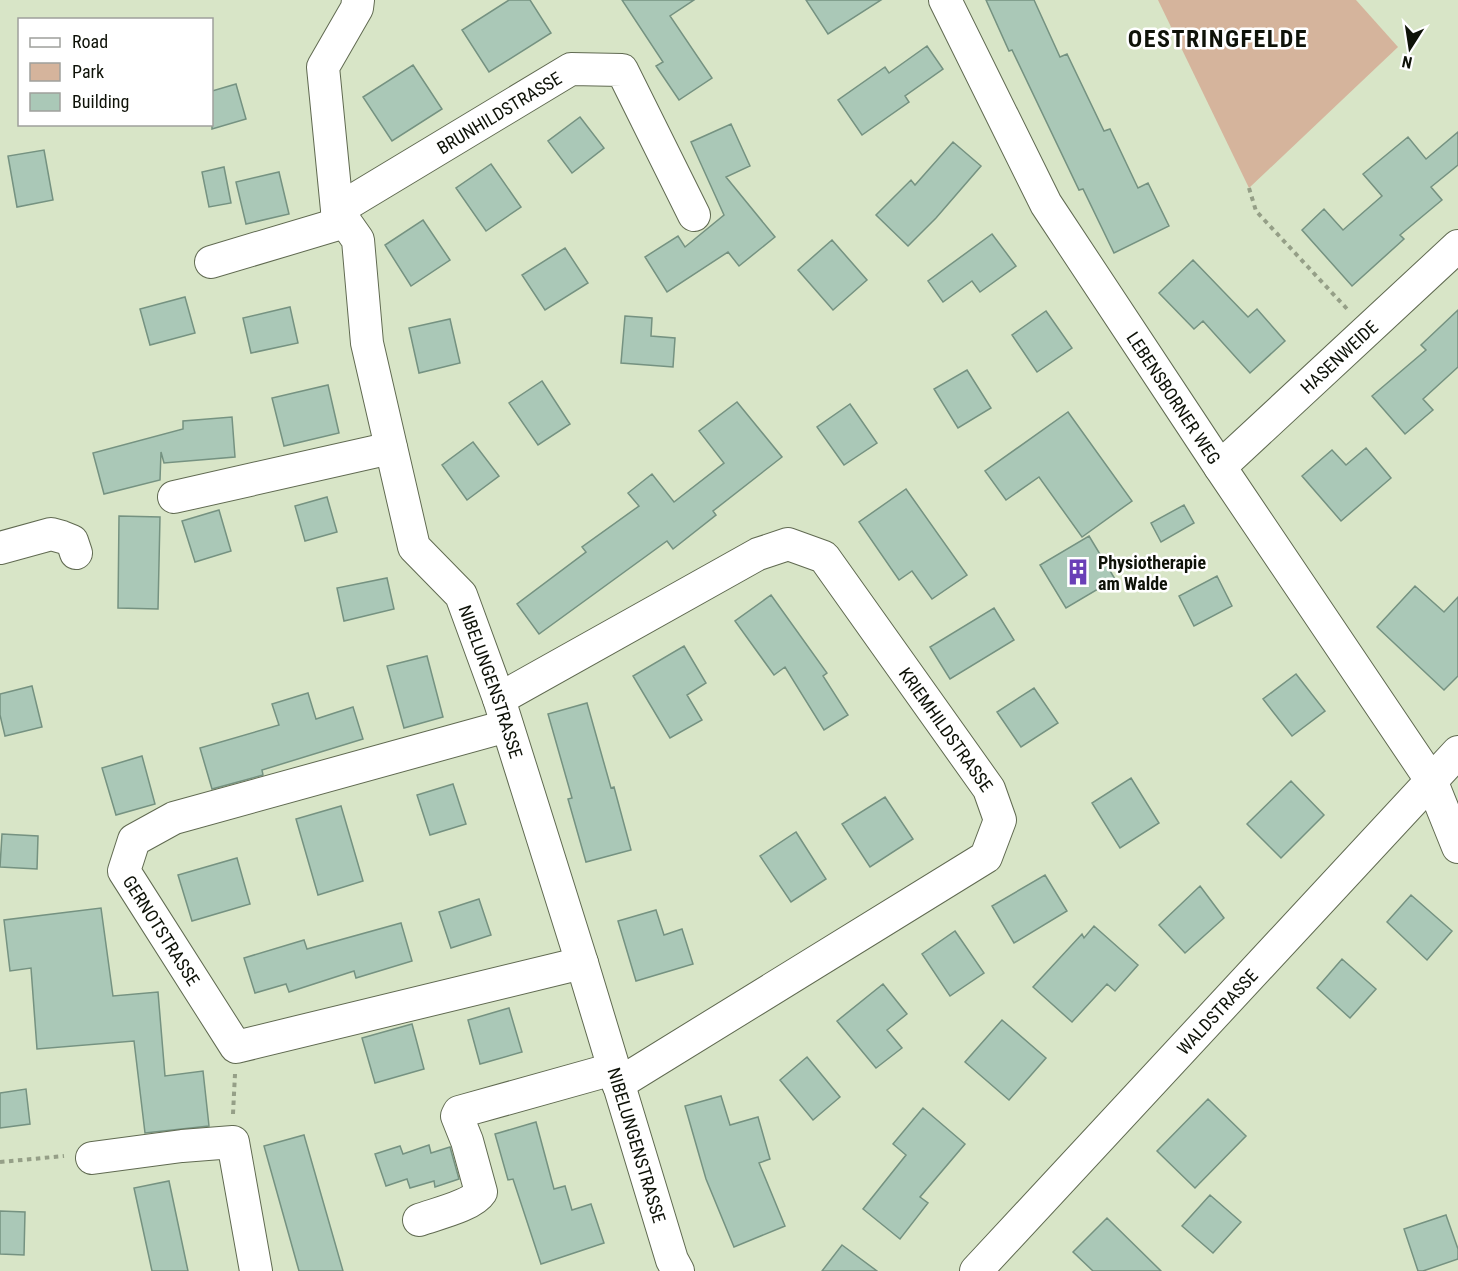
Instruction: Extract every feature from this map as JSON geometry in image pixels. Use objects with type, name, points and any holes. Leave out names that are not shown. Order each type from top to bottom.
[{"type":"street","name":"NIBELUNGENSTRASSE","points":[[358,0],[357,8],[323,67],[341,216],[358,240],[367,343],[414,547],[461,595],[503,712],[672,1260],[678,1271]]},
{"type":"street","name":"LEBENSBORNER WEG","points":[[945,0],[1046,204],[1431,780],[1458,847]]},
{"type":"street","name":"BRUNHILDSTRASSE","points":[[341,216],[571,69],[622,70],[694,215]]},
{"type":"street","points":[[211,262],[341,216]]},
{"type":"street","name":"HASENWEIDE","points":[[1220,467],[1458,246]]},
{"type":"street","points":[[174,496],[391,448]]},
{"type":"street","points":[[0,534],[51,520],[57,516],[55,509]]},
{"type":"street","points":[[0,548],[51,534],[72,541],[76,553]]},
{"type":"street","name":"KRIEMHILDSTRASSE","points":[[418,1220],[468,1203],[477,1198],[481,1192],[467,1141],[457,1116],[459,1112],[616,1077],[986,857],[1000,820],[989,789],[824,557],[788,544],[758,554],[503,712]]},
{"type":"street","name":"GERNOTSTRASSE","points":[[236,1047],[124,870],[134,840],[174,818],[503,712]]},
{"type":"street","name":"WALDSTRASSE","points":[[976,1271],[1458,752]]},
{"type":"street","points":[[236,1047],[582,963]]},
{"type":"street","points":[[92,1158],[232,1142],[256,1271]]},
{"type":"path","points":[[1248,188],[1256,211],[1367,330]]},
{"type":"path","points":[[232,1142],[236,1047]]},
{"type":"path","points":[[0,1162],[61,1155],[92,1158]]},
{"type":"green space","points":[[1158,0],[1356,0],[1398,47],[1249,188]]},
{"type":"building","points":[[509,0],[530,0],[551,33],[489,72],[462,30]]},
{"type":"building","points":[[622,0],[694,0],[670,16],[712,78],[679,100],[656,66],[663,62]]},
{"type":"building","points":[[806,0],[881,0],[828,34]]},
{"type":"building","points":[[986,0],[1034,0],[1060,57],[1067,54],[1104,131],[1110,129],[1138,188],[1148,183],[1169,226],[1114,253],[1083,189],[1079,190]]},
{"type":"building","points":[[927,46],[943,69],[905,96],[909,102],[862,135],[838,100],[885,67],[889,73]]},
{"type":"building","points":[[413,65],[442,109],[392,141],[363,97]]},
{"type":"building","points":[[236,84],[246,119],[212,129],[213,91]]},
{"type":"building","points":[[580,117],[604,148],[572,173],[548,141]]},
{"type":"building","points":[[731,124],[750,166],[726,177],[775,237],[739,266],[728,252],[667,292],[645,257],[678,236],[685,247],[724,215],[691,142]]},
{"type":"building","points":[[1458,132],[1458,165],[1431,187],[1442,200],[1400,235],[1404,239],[1352,286],[1302,230],[1324,209],[1343,230],[1382,196],[1363,174],[1408,137],[1426,159]]},
{"type":"building","points":[[953,142],[981,166],[936,218],[908,246],[876,215],[911,180],[915,185]]},
{"type":"building","points":[[44,150],[53,200],[17,207],[8,156]]},
{"type":"building","points":[[491,164],[521,207],[486,231],[456,188]]},
{"type":"building","points":[[224,167],[231,203],[209,207],[202,172]]},
{"type":"building","points":[[279,172],[289,214],[246,224],[236,182]]},
{"type":"building","points":[[423,220],[450,260],[411,286],[385,245]]},
{"type":"building","points":[[992,234],[1016,266],[980,292],[972,281],[943,302],[928,281]]},
{"type":"building","points":[[832,240],[867,280],[833,310],[798,270]]},
{"type":"building","points":[[565,248],[588,283],[545,310],[522,275]]},
{"type":"building","points":[[1193,260],[1248,317],[1257,309],[1285,341],[1250,373],[1203,321],[1194,329],[1159,293]]},
{"type":"building","points":[[185,297],[195,333],[150,345],[140,309]]},
{"type":"building","points":[[290,307],[298,343],[251,353],[243,318]]},
{"type":"building","points":[[1458,310],[1458,367],[1423,399],[1433,410],[1405,434],[1372,396],[1426,350],[1421,345]]},
{"type":"building","points":[[1046,311],[1072,348],[1037,372],[1012,335]]},
{"type":"building","points":[[625,316],[652,318],[651,336],[675,338],[673,367],[621,363]]},
{"type":"building","points":[[450,319],[460,363],[419,373],[409,328]]},
{"type":"building","points":[[967,370],[991,408],[958,428],[934,389]]},
{"type":"building","points":[[542,381],[570,424],[538,445],[509,403]]},
{"type":"building","points":[[328,385],[339,433],[284,446],[272,398]]},
{"type":"building","points":[[737,402],[782,457],[713,511],[716,515],[673,549],[667,541],[539,634],[517,604],[586,552],[582,547],[639,506],[628,493],[652,474],[674,502],[724,463],[699,431]]},
{"type":"building","points":[[850,404],[877,443],[844,465],[817,427]]},
{"type":"building","points":[[1068,412],[1132,501],[1082,537],[1039,477],[1006,500],[985,471]]},
{"type":"building","points":[[232,417],[235,457],[164,463],[161,452],[160,480],[104,494],[93,453],[183,429],[183,421]]},
{"type":"building","points":[[473,442],[499,476],[467,500],[442,465]]},
{"type":"building","points":[[1366,448],[1391,478],[1341,521],[1302,476],[1332,450],[1346,465]]},
{"type":"building","points":[[906,489],[967,575],[932,599],[912,571],[899,580],[859,522]]},
{"type":"building","points":[[327,497],[337,532],[305,541],[295,506]]},
{"type":"building","points":[[1184,505],[1194,523],[1161,542],[1151,523]]},
{"type":"building","points":[[219,510],[231,551],[195,562],[182,521]]},
{"type":"building","points":[[119,516],[160,517],[158,609],[118,608]]},
{"type":"building","name":"Physiotherapie am Walde","points":[[1089,536],[1115,579],[1066,608],[1040,565]]},
{"type":"building","points":[[1217,576],[1232,606],[1194,626],[1179,596]]},
{"type":"building","points":[[387,578],[394,609],[344,621],[337,588]]},
{"type":"building","points":[[1415,586],[1444,612],[1458,597],[1458,676],[1444,690],[1377,627]]},
{"type":"building","points":[[771,595],[827,673],[823,676],[848,715],[824,730],[785,667],[774,675],[735,621]]},
{"type":"building","points":[[994,608],[1014,640],[950,679],[930,647]]},
{"type":"building","points":[[684,646],[706,683],[687,695],[702,720],[670,738],[633,676]]},
{"type":"building","points":[[427,656],[443,717],[404,728],[387,666]]},
{"type":"building","points":[[1296,674],[1325,711],[1292,736],[1263,699]]},
{"type":"building","points":[[32,686],[42,727],[5,736],[0,715],[0,694]]},
{"type":"building","points":[[1034,688],[1058,723],[1021,747],[997,712]]},
{"type":"building","points":[[308,693],[316,719],[353,707],[363,739],[262,770],[263,775],[212,789],[200,748],[279,725],[272,704]]},
{"type":"building","points":[[587,703],[631,850],[586,862],[568,799],[572,798],[548,714]]},
{"type":"building","points":[[142,756],[155,804],[116,815],[102,768]]},
{"type":"building","points":[[1131,778],[1159,823],[1120,848],[1092,803]]},
{"type":"building","points":[[1291,781],[1324,815],[1281,858],[1247,824]]},
{"type":"building","points":[[453,784],[466,824],[430,835],[417,795]]},
{"type":"building","points":[[885,797],[913,839],[870,867],[842,824]]},
{"type":"building","points":[[341,806],[363,881],[318,895],[296,819]]},
{"type":"building","points":[[796,832],[826,879],[791,902],[760,856]]},
{"type":"building","points":[[2,834],[38,836],[37,869],[0,867]]},
{"type":"building","points":[[237,858],[250,904],[192,921],[178,875]]},
{"type":"building","points":[[1045,875],[1067,911],[1014,943],[992,906]]},
{"type":"building","points":[[1200,886],[1224,918],[1185,953],[1159,925]]},
{"type":"building","points":[[1411,895],[1452,931],[1427,960],[1387,922]]},
{"type":"building","points":[[479,899],[491,935],[451,948],[439,912]]},
{"type":"building","points":[[101,908],[113,996],[158,992],[165,1076],[203,1071],[209,1126],[145,1133],[134,1041],[37,1049],[31,968],[10,971],[4,920]]},
{"type":"building","points":[[656,910],[664,935],[682,929],[693,964],[636,981],[618,921]]},
{"type":"building","points":[[401,923],[412,961],[356,978],[354,971],[289,992],[286,984],[255,993],[244,958],[304,940],[307,949]]},
{"type":"building","points":[[1094,926],[1138,965],[1115,991],[1107,984],[1072,1022],[1033,987],[1082,934],[1084,938]]},
{"type":"building","points":[[955,931],[984,973],[950,996],[922,954]]},
{"type":"building","points":[[1342,959],[1376,989],[1350,1018],[1317,988]]},
{"type":"building","points":[[883,984],[907,1014],[887,1030],[902,1048],[876,1068],[837,1021]]},
{"type":"building","points":[[509,1008],[522,1052],[480,1064],[468,1020]]},
{"type":"building","points":[[1002,1020],[1046,1058],[1009,1100],[965,1062]]},
{"type":"building","points":[[412,1024],[424,1069],[375,1083],[362,1038]]},
{"type":"building","points":[[807,1057],[840,1097],[813,1120],[780,1080]]},
{"type":"building","points":[[26,1089],[30,1124],[0,1128],[0,1093]]},
{"type":"building","points":[[721,1096],[730,1125],[758,1117],[770,1159],[759,1163],[785,1226],[734,1247],[706,1179],[685,1106]]},
{"type":"building","points":[[1208,1099],[1246,1136],[1195,1188],[1157,1151]]},
{"type":"building","points":[[923,1108],[965,1144],[920,1197],[928,1203],[900,1239],[863,1209],[906,1155],[893,1144]]},
{"type":"building","points":[[536,1122],[554,1189],[565,1186],[572,1210],[591,1204],[604,1243],[541,1264],[513,1179],[508,1180],[495,1134]]},
{"type":"building","points":[[304,1135],[343,1271],[299,1271],[264,1146]]},
{"type":"building","points":[[429,1145],[431,1153],[450,1147],[459,1179],[435,1187],[434,1181],[410,1188],[407,1179],[386,1186],[375,1154],[400,1146],[403,1154]]},
{"type":"building","points":[[169,1181],[188,1271],[152,1271],[134,1188]]},
{"type":"building","points":[[1210,1195],[1241,1222],[1213,1253],[1182,1226]]},
{"type":"building","points":[[0,1211],[25,1212],[24,1255],[0,1254]]},
{"type":"building","points":[[1446,1215],[1458,1249],[1458,1259],[1418,1271],[1404,1229]]},
{"type":"building","points":[[1107,1218],[1161,1271],[1093,1271],[1073,1252]]},
{"type":"building","points":[[842,1245],[877,1271],[822,1271]]},
{"type":"place","name":"Physiotherapie am Walde","points":[[1078,572]]},
{"type":"district","name":"OESTRINGFELDE","points":[[1218,39]]}]
